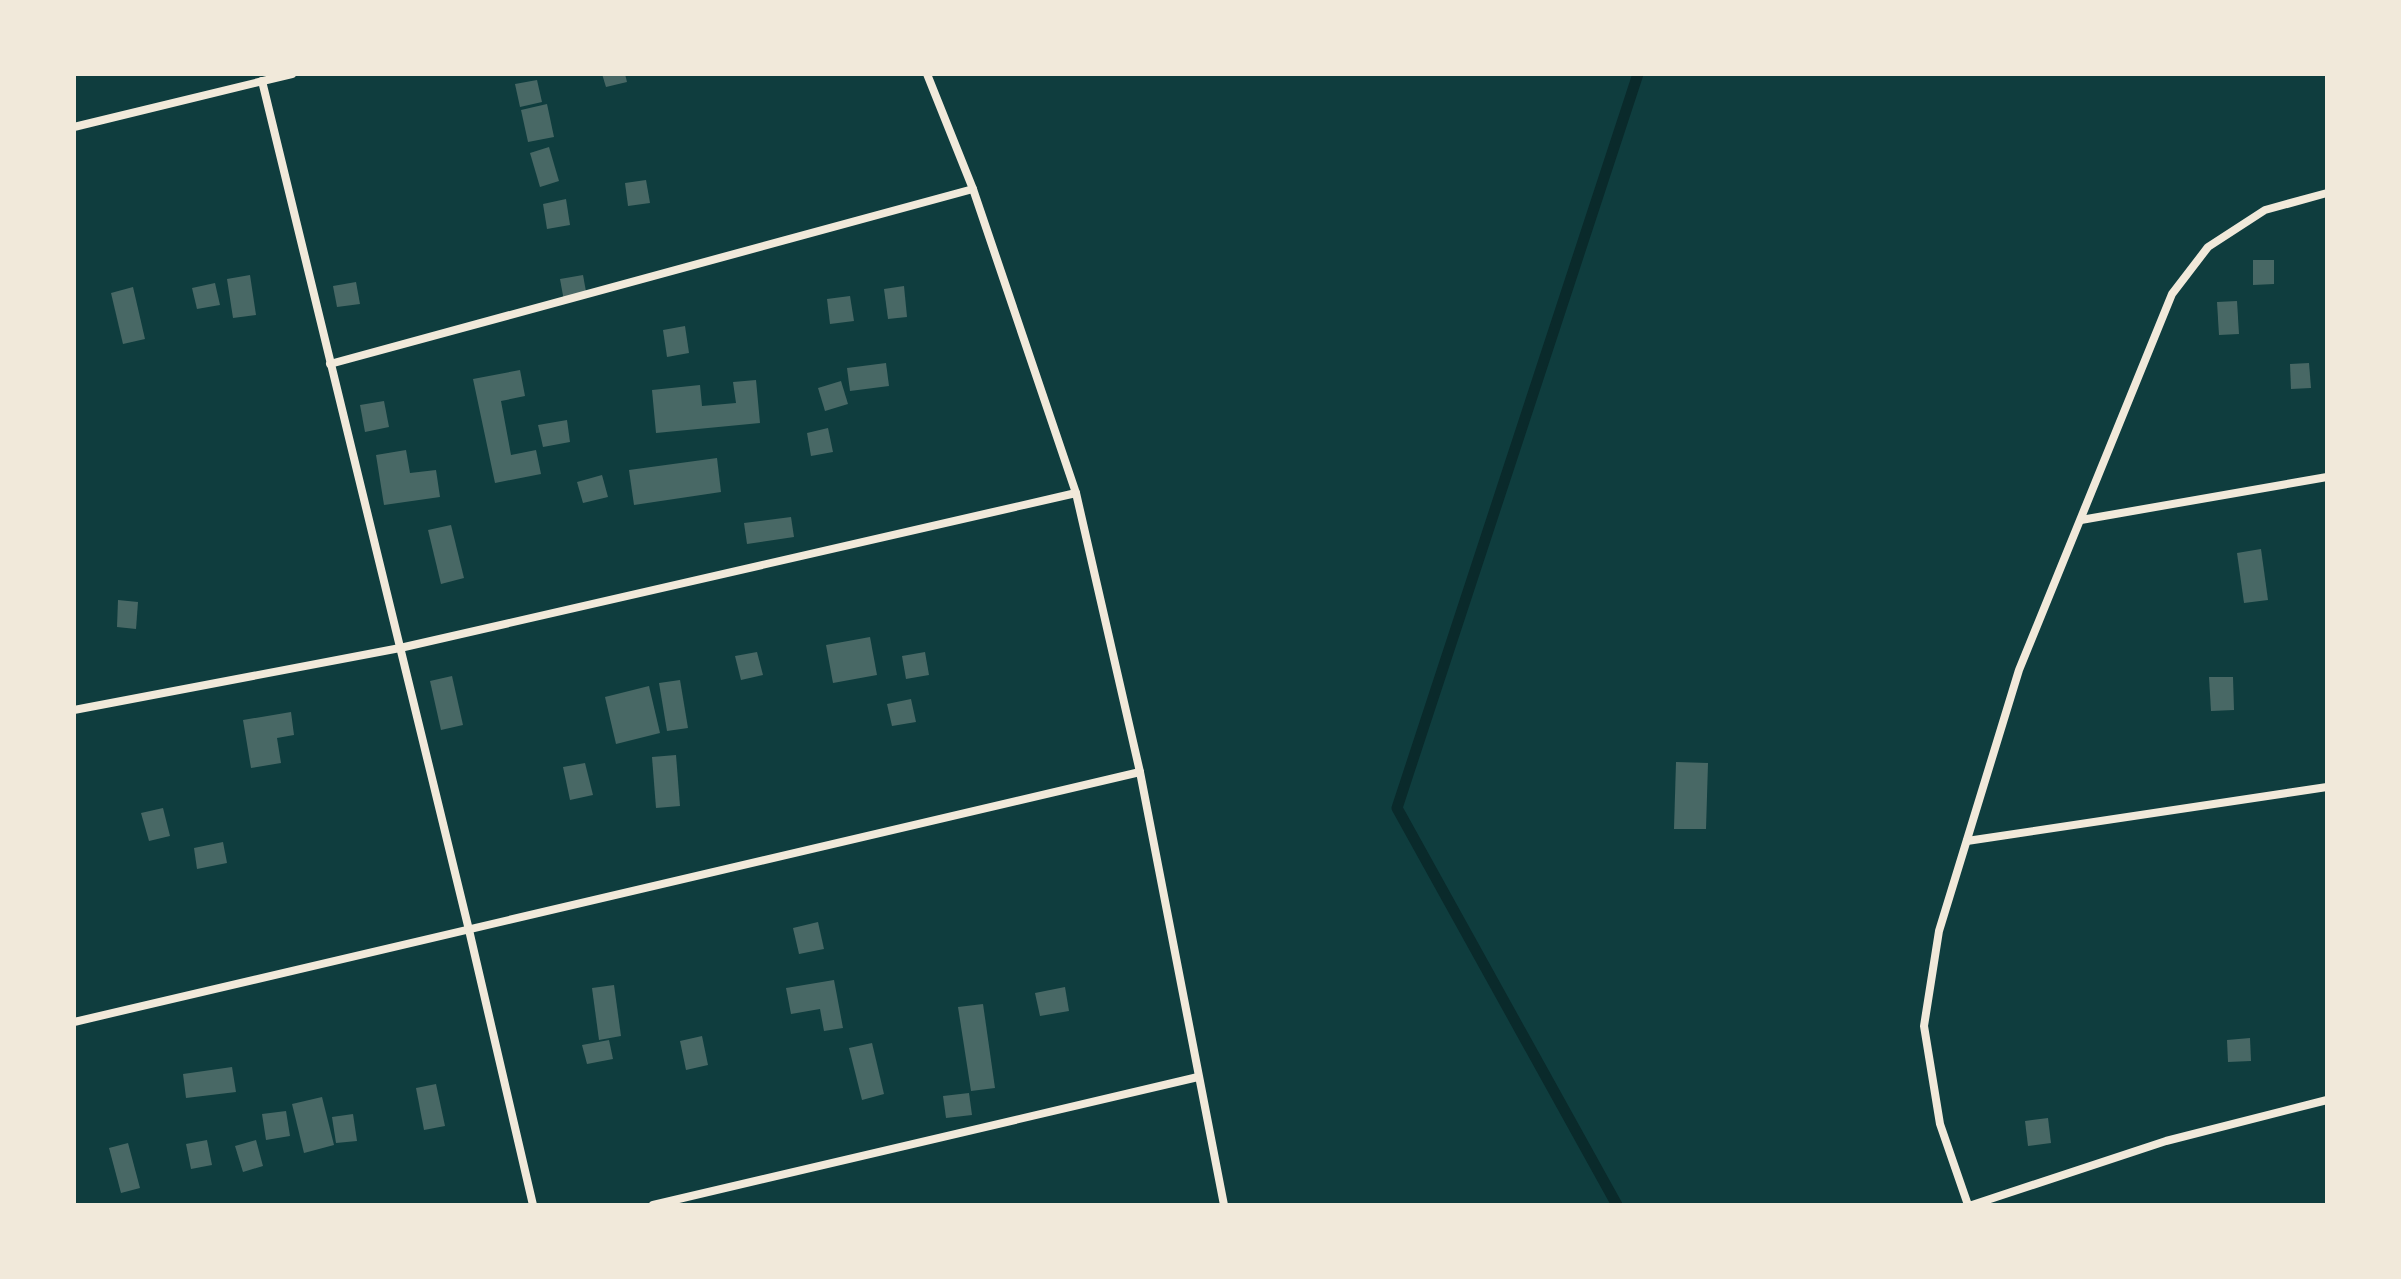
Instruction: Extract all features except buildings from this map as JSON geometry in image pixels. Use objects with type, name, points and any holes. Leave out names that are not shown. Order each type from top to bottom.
[{"type":"street","points":[[74,127],[292,74]]},
{"type":"street","points":[[927,74],[973,189],[1076,493],[1140,772],[1224,1205]]},
{"type":"street","points":[[262,81],[533,1205]]},
{"type":"street","points":[[330,364],[973,189]]},
{"type":"street","points":[[2327,193],[2265,210],[2208,247],[2172,294],[2019,670],[1939,931],[1924,1026],[1940,1124],[1970,1205],[2166,1141],[2327,1100]]},
{"type":"street","points":[[2081,520],[2327,477]]},
{"type":"street","points":[[74,710],[400,648],[1076,493]]},
{"type":"street","points":[[74,1022],[1140,772]]},
{"type":"street","points":[[1967,841],[2327,787]]},
{"type":"street","points":[[653,1205],[1198,1077]]},
{"type":"waterway","points":[[1617,1205],[1397,808],[1638,74]]}]
